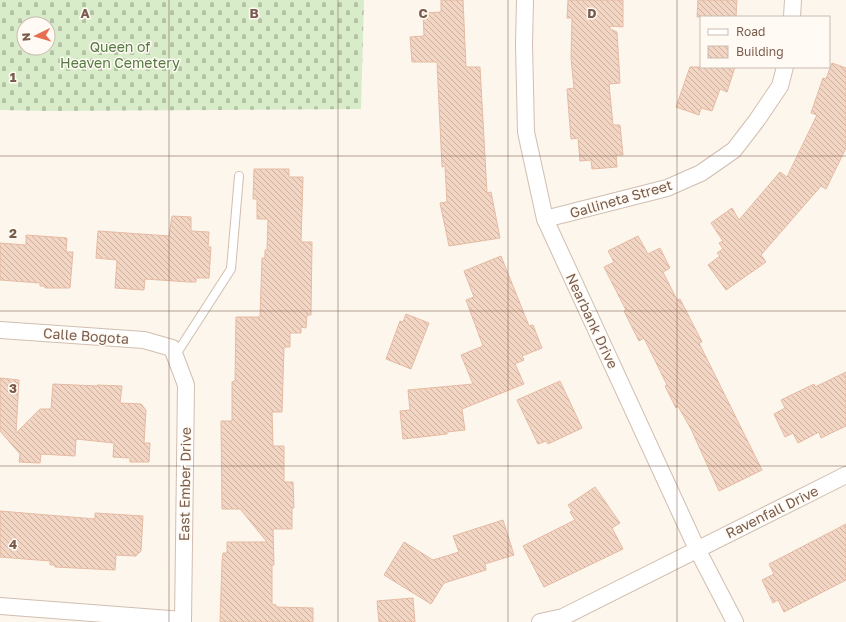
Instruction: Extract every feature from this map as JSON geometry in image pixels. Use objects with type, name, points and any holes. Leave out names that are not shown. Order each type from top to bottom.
[{"type":"street","name":"Nearbank Drive","points":[[525,0],[524,45],[526,132],[545,220],[697,549],[735,622]]},
{"type":"street","points":[[792,16],[794,0]]},
{"type":"street","name":"Gallineta Street","points":[[545,220],[667,188],[701,173],[734,150],[758,120],[780,86],[785,68]]},
{"type":"street","name":"Calle Bogota","points":[[0,330],[144,340],[174,352]]},
{"type":"street","name":"East Ember Drive","points":[[174,352],[186,385],[183,621]]},
{"type":"street","name":"Ravenfall Drive","points":[[540,622],[563,617],[846,475]]},
{"type":"street","points":[[0,606],[183,621]]},
{"type":"lane","points":[[174,352],[232,269],[239,176]]},
{"type":"green space","name":"Queen of Heaven Cemetery","points":[[0,0],[364,0],[361,109],[0,110]]},
{"type":"building","points":[[441,0],[463,0],[466,67],[480,67],[487,193],[491,192],[500,238],[449,246],[440,203],[447,202],[445,166],[442,167],[437,62],[412,62],[410,37],[424,36],[423,13],[441,12]]},
{"type":"building","points":[[568,0],[623,0],[623,27],[610,26],[610,29],[617,32],[620,83],[609,84],[613,125],[620,125],[623,155],[616,155],[617,167],[592,169],[591,160],[580,161],[578,138],[571,139],[567,89],[574,88],[571,58],[572,18],[567,18]]},
{"type":"building","points":[[698,0],[737,0],[736,16],[697,17]]},
{"type":"building","points":[[832,63],[846,68],[846,148],[826,189],[821,186],[761,255],[766,262],[726,290],[708,265],[720,256],[717,253],[723,249],[719,243],[723,241],[711,223],[732,208],[739,220],[780,172],[787,177],[817,115],[811,113],[823,78],[826,79]]},
{"type":"building","points":[[690,67],[735,68],[727,92],[720,89],[712,111],[701,108],[699,115],[676,107]]},
{"type":"building","points":[[254,169],[289,169],[289,177],[303,177],[301,242],[312,242],[311,315],[307,315],[306,328],[301,327],[301,333],[290,333],[290,347],[284,347],[282,412],[272,412],[273,446],[284,446],[284,482],[293,482],[294,508],[292,508],[292,529],[273,529],[274,565],[272,565],[272,604],[276,605],[276,607],[313,608],[313,622],[220,622],[222,562],[223,553],[227,553],[227,542],[267,542],[241,509],[222,509],[221,421],[232,421],[232,382],[235,381],[236,317],[260,317],[262,258],[265,258],[265,250],[267,250],[268,219],[257,219],[257,199],[253,199]]},
{"type":"building","points":[[172,216],[191,217],[191,231],[209,232],[208,247],[211,247],[209,278],[196,278],[196,282],[145,279],[144,290],[115,288],[117,260],[96,258],[98,231],[169,236]]},
{"type":"building","points":[[26,235],[67,238],[66,252],[73,252],[70,288],[45,288],[45,286],[40,286],[40,283],[0,280],[0,243],[26,245]]},
{"type":"building","points":[[638,236],[648,254],[660,248],[670,268],[663,272],[677,300],[680,299],[702,342],[699,343],[762,470],[719,491],[691,429],[678,406],[676,408],[665,386],[667,385],[644,338],[639,341],[624,311],[626,310],[604,267],[614,262],[608,251]]},
{"type":"building","points":[[501,256],[529,326],[533,325],[542,348],[522,356],[524,360],[515,364],[524,384],[462,409],[465,430],[447,432],[447,434],[403,439],[400,411],[410,410],[408,390],[473,384],[461,355],[483,346],[466,300],[474,297],[464,271]]},
{"type":"building","points":[[406,314],[429,323],[411,369],[386,359],[400,321],[403,322]]},
{"type":"building","points":[[846,372],[846,426],[821,438],[819,432],[798,443],[793,433],[785,437],[774,414],[785,408],[781,400],[814,384],[815,387]]},
{"type":"building","points":[[0,378],[19,380],[16,433],[40,409],[51,409],[53,384],[122,386],[120,403],[141,404],[146,410],[144,443],[150,443],[149,462],[130,462],[130,458],[113,457],[114,443],[76,439],[75,456],[41,454],[40,463],[19,462],[20,454],[0,431]]},
{"type":"building","points":[[560,381],[582,428],[548,444],[546,441],[538,444],[517,400]]},
{"type":"building","points":[[595,487],[620,523],[612,528],[623,549],[544,587],[523,546],[575,520],[568,505]]},
{"type":"building","points":[[0,511],[95,519],[95,513],[143,516],[141,551],[136,556],[116,555],[115,570],[55,567],[55,565],[50,565],[50,561],[0,557]]},
{"type":"building","points":[[503,520],[514,555],[485,564],[486,570],[444,583],[431,604],[384,575],[404,542],[433,560],[459,552],[453,536]]},
{"type":"building","points":[[846,524],[846,580],[784,612],[778,600],[773,603],[762,580],[774,574],[769,564]]},
{"type":"building","points":[[413,598],[415,622],[379,622],[377,601]]}]
